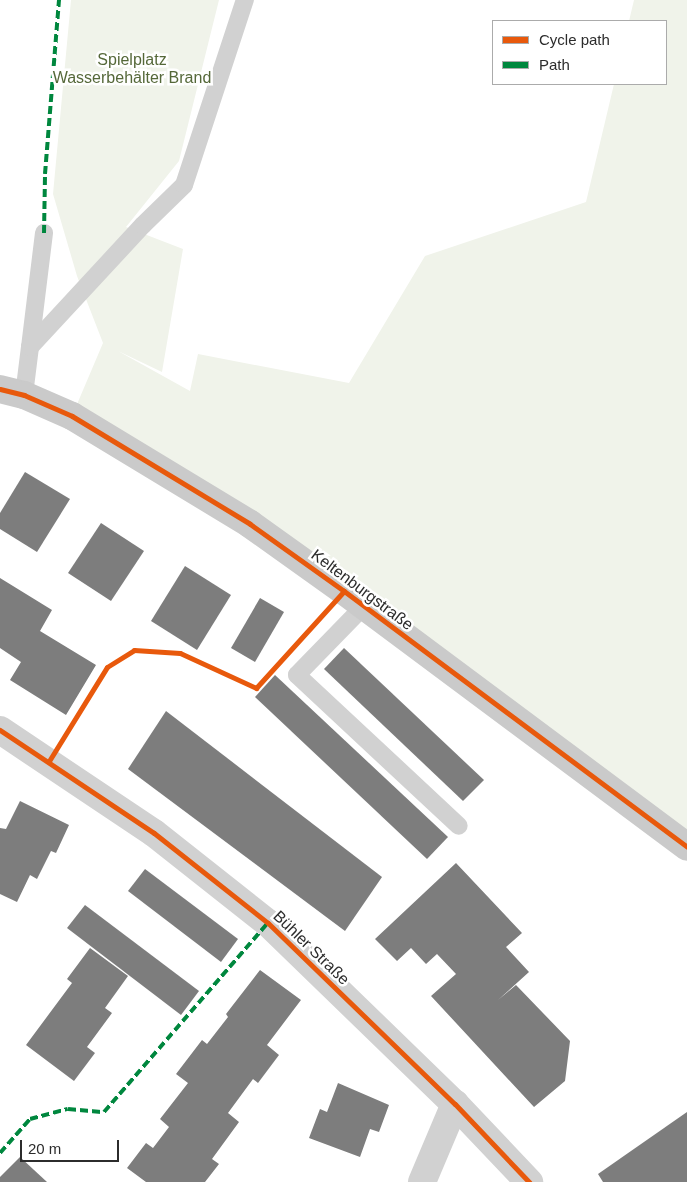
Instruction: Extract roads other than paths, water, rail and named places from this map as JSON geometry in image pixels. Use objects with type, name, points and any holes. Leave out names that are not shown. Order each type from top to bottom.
[{"type":"street","name":"Keltenburgstraße","points":[[12,392],[72,416],[250,524],[364,606],[687,847]]},
{"type":"street","name":"Bühler Straße","points":[[0,730],[154,833],[268,923],[455,1104],[528,1182]]},
{"type":"street","points":[[422,1182],[455,1104]]},
{"type":"lane","points":[[30,347],[143,225],[184,185],[245,0]]},
{"type":"lane","points":[[12,392],[30,347],[44,233]]},
{"type":"lane","points":[[364,606],[296,676],[459,826]]},
{"type":"park label","name":"Spielplatz Wasserbehälter Brand","points":[[132,69]]}]
